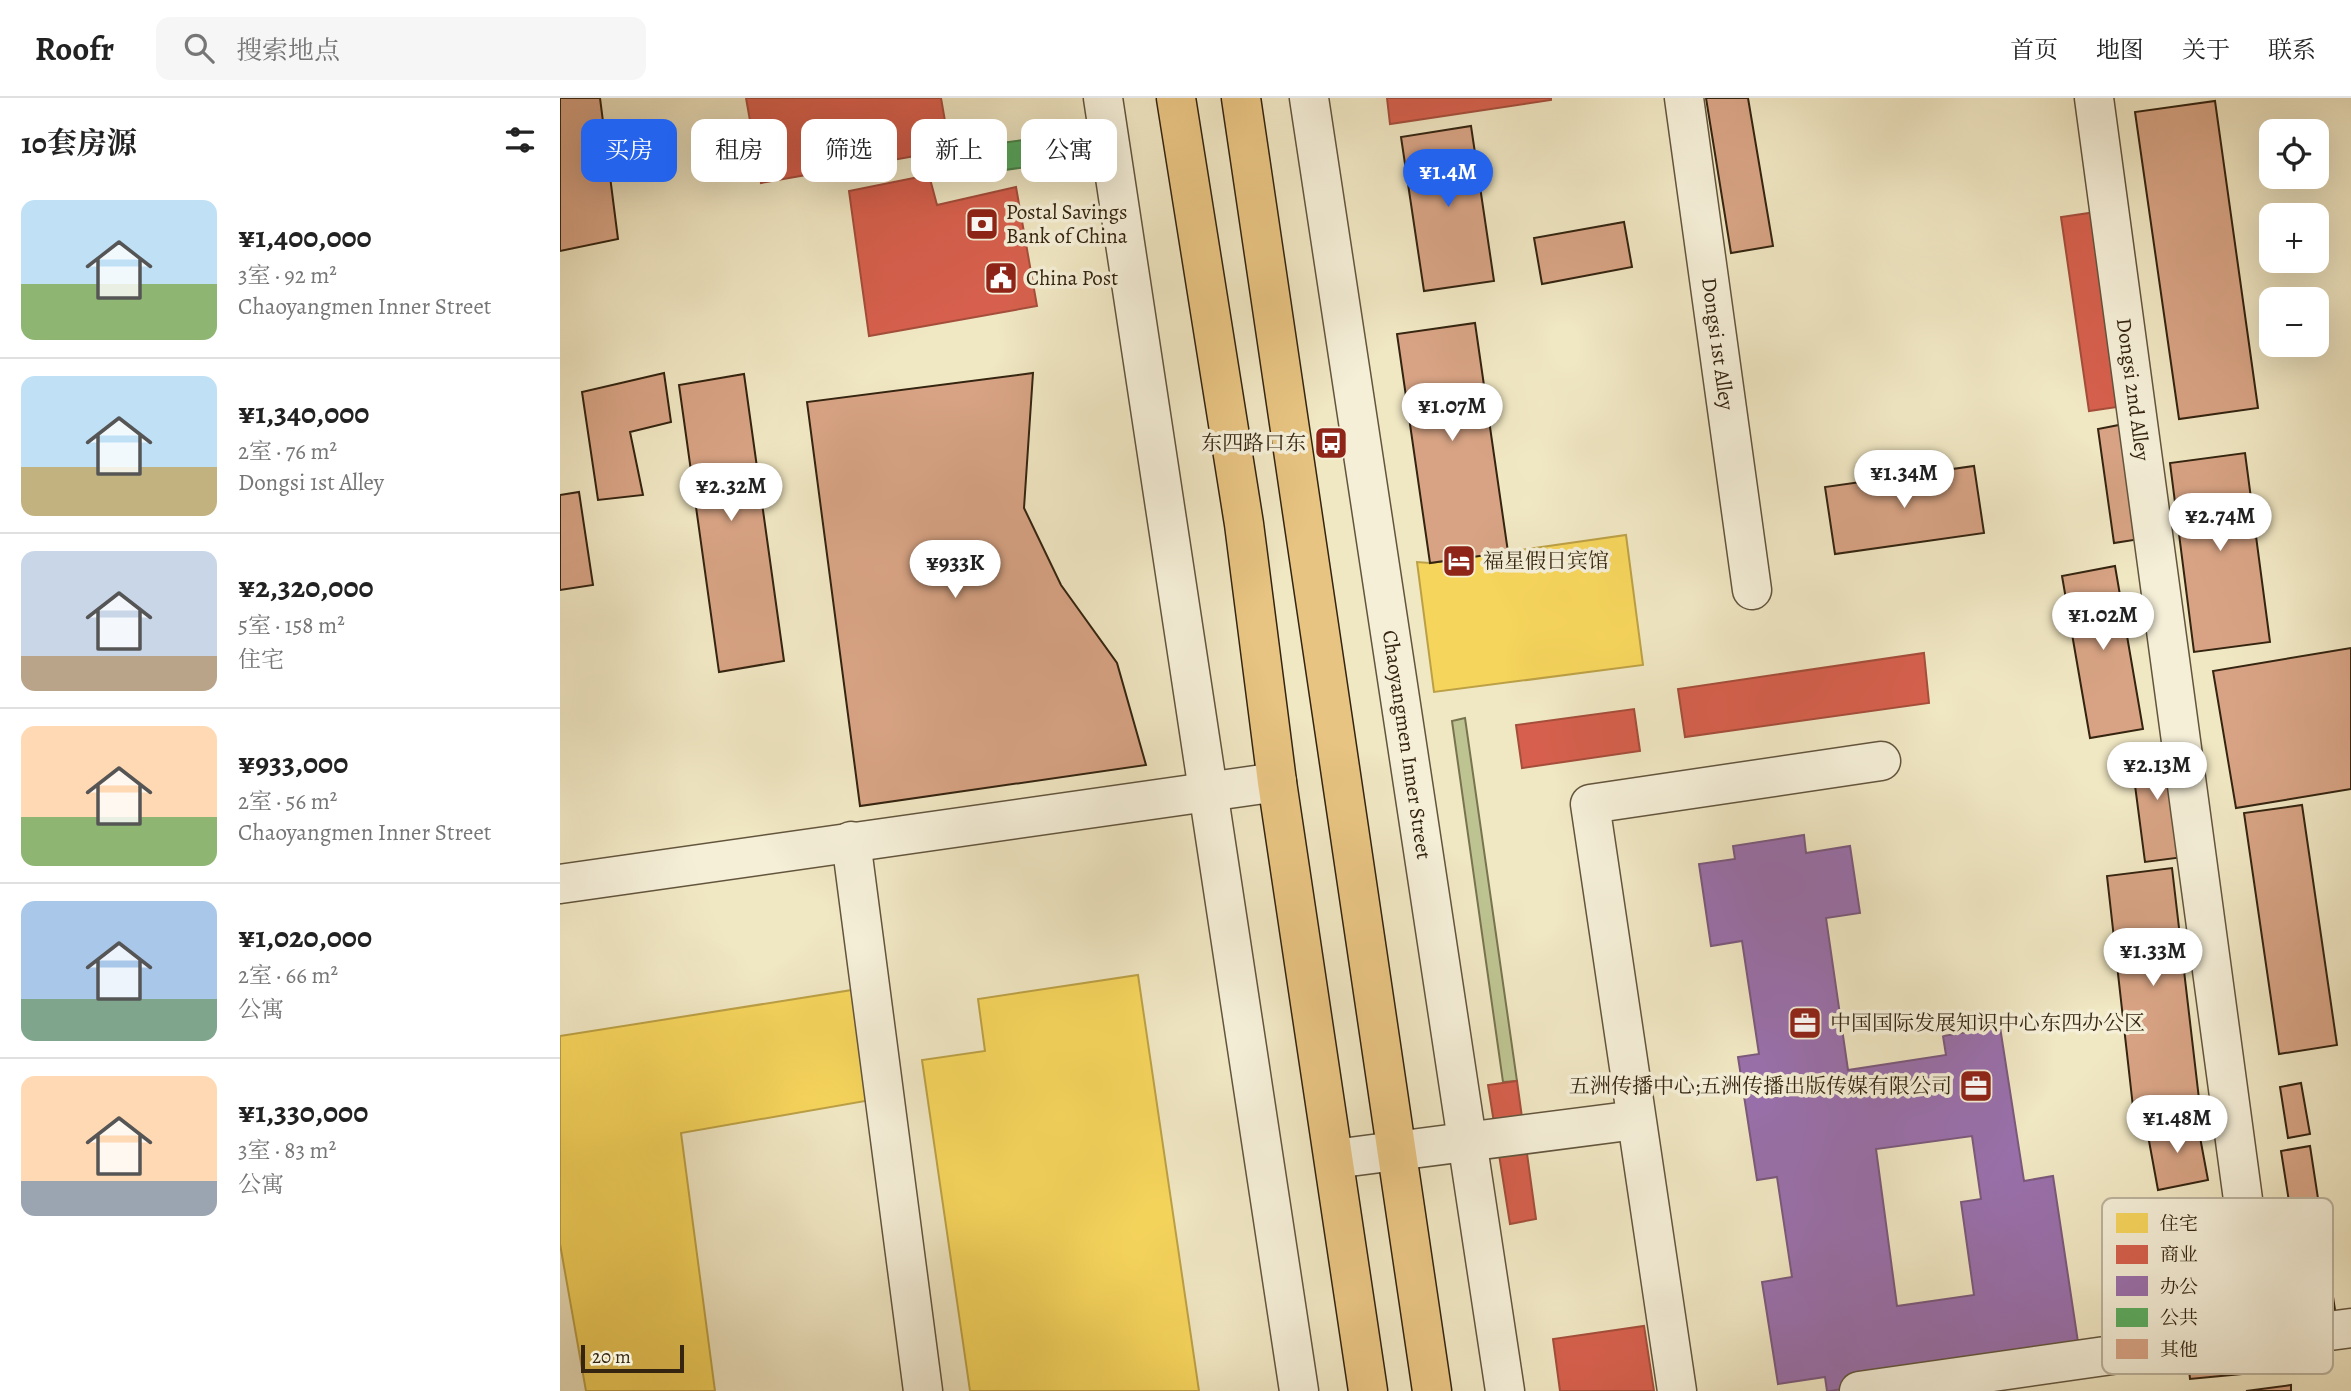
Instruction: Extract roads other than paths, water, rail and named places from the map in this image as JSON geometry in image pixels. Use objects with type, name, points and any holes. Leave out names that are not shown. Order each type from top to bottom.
[{"type":"main road","points":[[1176,98],[1244,524],[1277,782],[1368,1391]]},
{"type":"main road","points":[[1241,98],[1432,1391]]},
{"type":"street","points":[[1103,98],[1299,1391]]},
{"type":"street","name":"Chaoyangmen Inner Street","points":[[1309,98],[1505,1391]]},
{"type":"street","name":"Dongsi 1st Alley","points":[[1684,98],[1752,590]]},
{"type":"street","name":"Dongsi 2nd Alley","points":[[2094,98],[2243,1198]]},
{"type":"street","points":[[1677,1391],[1590,804],[1881,761]]},
{"type":"street","points":[[560,884],[1277,782]]},
{"type":"street","points":[[851,841],[923,1391]]},
{"type":"street","points":[[1334,1159],[1636,1120]]},
{"type":"street","name":"Dongsi 2nd Alley","points":[[2333,1330],[2351,1328]]},
{"type":"street","points":[[1859,1391],[2102,1356]]},
{"type":"place","name":"Postal Savings Bank of China","points":[[982,224]]},
{"type":"place","name":"China Post","points":[[1001,278]]},
{"type":"place","name":"东四路口东","points":[[1331,443]]},
{"type":"place","name":"福星假日宾馆","points":[[1459,561]]},
{"type":"place","name":"中国国际发展知识中心东四办公区","points":[[1805,1023]]},
{"type":"place","name":"五洲传播中心;五洲传播出版传媒有限公司","points":[[1976,1086]]}]
